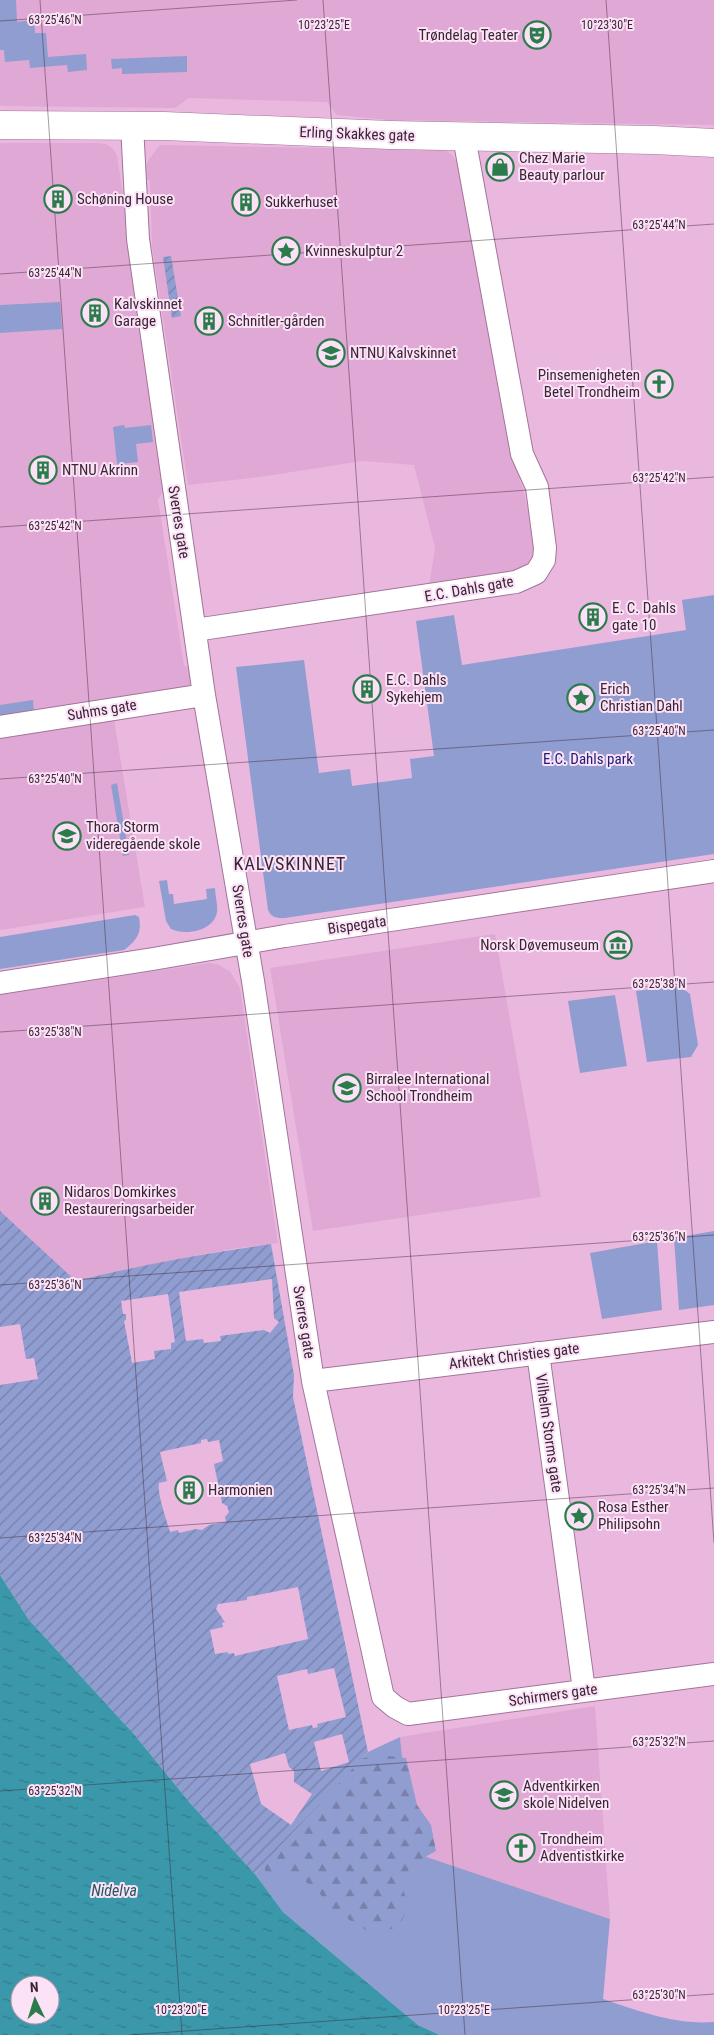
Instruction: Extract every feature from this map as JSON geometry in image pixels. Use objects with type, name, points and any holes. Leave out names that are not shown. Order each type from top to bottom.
[{"type":"street","name":"Erling Skakkes gate","points":[[0,125],[132,126],[464,137],[714,142]]},
{"type":"street","name":"Sverres gate","points":[[132,126],[138,239],[204,695],[247,943],[313,1381],[383,1697],[395,1707]]},
{"type":"street","name":"E.C. Dahls gate","points":[[195,630],[516,582],[536,572],[544,560],[545,548],[537,487],[522,454],[464,137]]},
{"type":"street","name":"Suhms gate","points":[[0,727],[204,695]]},
{"type":"street","name":"Bispegata","points":[[0,984],[284,936],[714,871]]},
{"type":"street","name":"Arkitekt Christies gate","points":[[313,1381],[714,1332]]},
{"type":"street","name":"Vilhelm Storms gate","points":[[538,1353],[584,1690]]},
{"type":"street","name":"Schirmers gate","points":[[395,1707],[408,1714],[714,1674]]},
{"type":"shaded area","points":[[0,0],[714,0],[714,125],[389,120],[337,115],[327,102],[189,98],[175,108],[2,106],[0,105]]},
{"type":"shaded area","points":[[0,143],[97,143],[106,144],[117,155],[167,487],[158,499],[184,665],[194,671],[194,681],[189,686],[177,690],[0,719]]},
{"type":"shaded area","name":"NTNU Kalvskinnet","points":[[160,145],[440,150],[447,151],[453,156],[458,165],[515,466],[532,525],[534,549],[530,565],[518,571],[429,586],[435,548],[414,465],[362,461],[260,477],[188,485],[152,246],[150,181],[145,179],[146,166],[149,159]]},
{"type":"shaded area","name":"Thora Storm videregående skole","points":[[114,720],[145,907],[0,930],[0,737]]},
{"type":"shaded area","points":[[495,934],[541,1197],[313,1231],[270,968]]},
{"type":"shaded area","points":[[209,963],[217,964],[230,971],[240,988],[278,1243],[231,1249],[76,1281],[0,1211],[0,995]]},
{"type":"shaded area","name":"Adventkirken skole Nidelven","points":[[595,1706],[610,1919],[412,1852],[400,1737]]},
{"type":"green space","points":[[0,0],[16,0],[17,22],[34,20],[35,33],[46,33],[48,57],[86,54],[87,70],[68,72],[67,65],[30,68],[29,60],[5,62],[4,50],[0,50]]},
{"type":"green space","points":[[187,56],[187,72],[122,74],[122,68],[112,69],[111,59]]},
{"type":"green space","points":[[171,256],[181,316],[172,318],[163,257]]},
{"type":"green space","points":[[60,302],[62,329],[0,333],[0,305]]},
{"type":"green space","points":[[124,425],[125,428],[151,425],[153,442],[136,444],[138,462],[117,464],[113,427]]},
{"type":"green space","name":"E.C. Dahls park","points":[[714,595],[714,854],[285,918],[271,915],[268,910],[236,667],[304,660],[319,773],[350,769],[352,786],[412,778],[410,759],[434,756],[416,621],[454,615],[462,665],[686,630],[682,600]]},
{"type":"green space","points":[[33,700],[34,713],[0,719],[0,705]]},
{"type":"green space","points":[[117,783],[129,855],[123,856],[111,785]]},
{"type":"green space","points":[[167,880],[169,894],[173,894],[174,904],[207,899],[206,889],[215,888],[217,912],[211,924],[191,932],[171,929],[166,921],[159,881]]},
{"type":"green space","points":[[135,915],[139,917],[140,928],[138,936],[124,950],[0,969],[0,937]]},
{"type":"green space","points":[[679,986],[690,994],[698,1045],[691,1057],[647,1062],[636,991]]},
{"type":"green space","points":[[615,995],[627,1066],[580,1073],[568,1001]]},
{"type":"green space","points":[[0,1211],[76,1281],[173,1260],[271,1244],[294,1375],[293,1397],[368,1752],[255,1874],[190,1803],[133,1733],[29,1620],[0,1575],[0,1385],[38,1379],[34,1358],[26,1359],[20,1324],[0,1327]],"holes":[[[272,1279],[274,1318],[279,1322],[270,1333],[264,1330],[220,1336],[221,1341],[204,1343],[203,1339],[186,1341],[179,1292]],[[168,1294],[175,1342],[171,1343],[171,1349],[154,1351],[155,1359],[132,1363],[124,1321],[126,1320],[126,1314],[123,1314],[121,1301]],[[207,1439],[208,1442],[219,1440],[223,1461],[214,1464],[222,1503],[227,1506],[229,1512],[225,1517],[226,1522],[209,1525],[202,1530],[196,1529],[179,1533],[178,1530],[170,1532],[159,1493],[159,1483],[167,1481],[160,1452],[201,1443],[201,1440]],[[298,1587],[308,1639],[235,1656],[234,1653],[228,1654],[228,1652],[215,1654],[210,1630],[223,1627],[222,1623],[225,1622],[216,1609],[218,1604],[247,1600],[247,1597]],[[334,1668],[346,1717],[317,1724],[318,1727],[313,1728],[312,1725],[289,1730],[277,1676],[307,1669],[308,1674]],[[342,1734],[349,1762],[321,1771],[314,1742]],[[285,1753],[289,1767],[294,1771],[294,1782],[312,1794],[291,1825],[261,1804],[250,1764]]]},
{"type":"green space","points":[[714,1231],[714,1305],[679,1310],[674,1238]]},
{"type":"green space","points":[[657,1241],[662,1310],[602,1319],[590,1253]]},
{"type":"green space","points":[[400,1737],[412,1852],[610,1919],[603,1999],[671,2019],[714,2022],[714,2035],[440,2035],[418,2025],[283,1912],[255,1874],[368,1752]]},
{"type":"green space","points":[[389,1756],[406,1758],[417,1805],[431,1825],[436,1851],[416,1862],[400,1880],[409,1907],[398,1928],[369,1932],[332,1909],[321,1895],[297,1874],[266,1872],[262,1862],[269,1851],[293,1843],[309,1824],[321,1782],[342,1767],[363,1758]]},
{"type":"water","name":"Nidelva","points":[[0,1575],[29,1620],[133,1733],[190,1803],[255,1874],[283,1912],[418,2025],[440,2035],[0,2035]]},
{"type":"place","name":"Trøndelag Teater","points":[[537,35]]},
{"type":"place","name":"Chez Marie Beauty parlour","points":[[500,167]]},
{"type":"place","name":"Schøning House","points":[[58,199]]},
{"type":"place","name":"Sukkerhuset","points":[[246,202]]},
{"type":"place","name":"Kvinneskulptur 2","points":[[286,251]]},
{"type":"place","name":"Kalvskinnet Garage","points":[[95,313]]},
{"type":"place","name":"Schnitler-gården","points":[[209,321]]},
{"type":"place","name":"NTNU Kalvskinnet","points":[[331,353]]},
{"type":"place","name":"Pinsemenigheten Betel Trondheim","points":[[659,384]]},
{"type":"place","name":"NTNU Akrinn","points":[[43,470]]},
{"type":"place","name":"E. C. Dahls gate 10","points":[[593,617]]},
{"type":"place","name":"E.C. Dahls Sykehjem","points":[[367,689]]},
{"type":"place","name":"Erich Christian Dahl","points":[[581,698]]},
{"type":"place","name":"Thora Storm videregående skole","points":[[67,836]]},
{"type":"place","name":"Norsk Døvemuseum","points":[[618,945]]},
{"type":"place","name":"Birralee International School Trondheim","points":[[347,1088]]},
{"type":"place","name":"Nidaros Domkirkes Restaureringsarbeider","points":[[45,1201]]},
{"type":"place","name":"Harmonien","points":[[189,1490]]},
{"type":"place","name":"Rosa Esther Philipsohn","points":[[579,1516]]},
{"type":"place","name":"Adventkirken skole Nidelven","points":[[504,1795]]},
{"type":"place","name":"Trondheim Adventistkirke","points":[[521,1848]]},
{"type":"district","name":"KALVSKINNET","points":[[290,864]]}]
